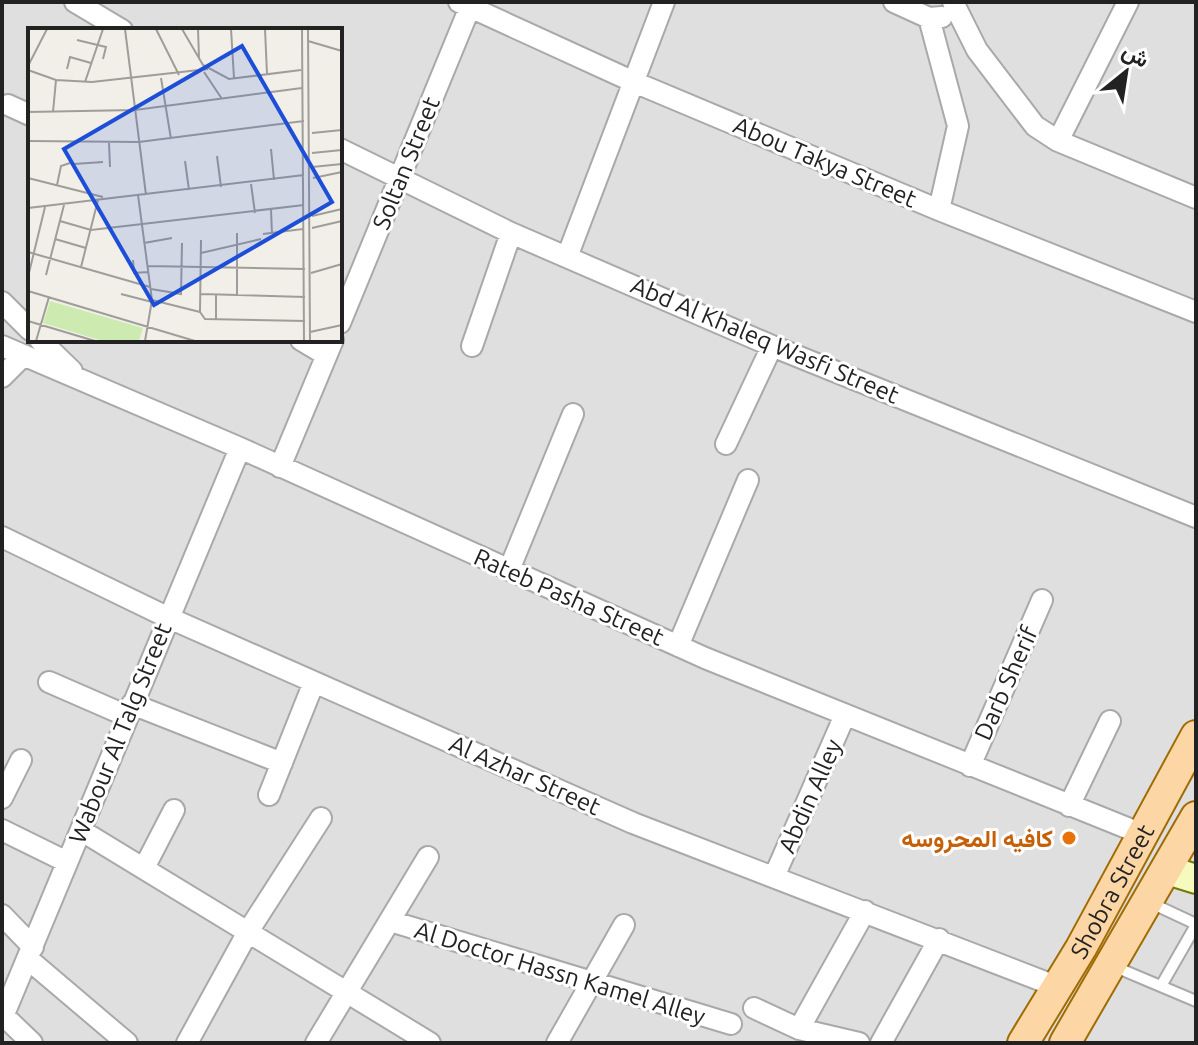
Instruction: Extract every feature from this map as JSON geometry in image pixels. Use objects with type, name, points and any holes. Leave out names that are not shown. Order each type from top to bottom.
[{"type":"main road","name":"Shobra Street","points":[[1023,1043],[1081,948],[1196,736]]},
{"type":"main road","name":"Shobra Street","points":[[1065,1043],[1196,817]]},
{"type":"main road","points":[[1081,948],[1111,965]]},
{"type":"street","points":[[75,2],[119,28]]},
{"type":"street","points":[[567,257],[664,2]]},
{"type":"street","points":[[894,2],[929,18],[955,9],[977,50],[1035,126],[1058,141],[1196,198]]},
{"type":"street","points":[[1058,141],[1128,2]]},
{"type":"street","name":"Abou Takya Street","points":[[466,4],[634,82],[939,210],[1196,312]]},
{"type":"street","name":"Soltan Street","points":[[342,318],[399,181],[466,4]]},
{"type":"street","points":[[929,18],[958,126],[939,210]]},
{"type":"street","points":[[8,105],[28,114]]},
{"type":"street","name":"Abd Al Khaleq Wasfi Street","points":[[342,150],[399,181],[511,233],[772,346],[1196,517]]},
{"type":"street","points":[[472,346],[511,233]]},
{"type":"street","points":[[2,302],[28,328]]},
{"type":"street","points":[[42,342],[80,379]]},
{"type":"street","points":[[280,467],[330,348],[308,342]]},
{"type":"street","name":"Rateb Pasha Street","points":[[2,346],[240,448],[678,646],[1142,834]]},
{"type":"street","points":[[726,444],[772,346]]},
{"type":"street","points":[[2,377],[24,355]]},
{"type":"street","points":[[509,570],[573,414]]},
{"type":"street","name":"Wabour Al Talg Street","points":[[3,1017],[82,831],[167,617],[240,448]]},
{"type":"street","points":[[678,646],[748,480]]},
{"type":"street","name":"Al Azhar Street","points":[[2,537],[167,617],[633,823],[1058,987]]},
{"type":"street","name":"Darb Sherif","points":[[970,766],[1042,600]]},
{"type":"street","points":[[49,682],[282,763]]},
{"type":"street","points":[[269,795],[314,682]]},
{"type":"street","name":"Abdin Alley","points":[[774,877],[845,715]]},
{"type":"street","points":[[1069,806],[1110,721]]},
{"type":"street","points":[[2,798],[21,760]]},
{"type":"street","points":[[144,868],[174,810]]},
{"type":"street","points":[[187,1043],[249,930],[321,818]]},
{"type":"street","points":[[2,830],[67,862]]},
{"type":"street","points":[[82,831],[348,990],[430,1043]]},
{"type":"street","points":[[316,1043],[428,857]]},
{"type":"street","points":[[1167,870],[1196,879]]},
{"type":"street","points":[[799,1029],[865,911]]},
{"type":"street","points":[[2,915],[30,953],[127,1043]]},
{"type":"street","name":"Al Doctor Hassn Kamel Alley","points":[[390,921],[731,1024]]},
{"type":"street","points":[[557,1043],[624,925]]},
{"type":"street","points":[[881,1043],[939,939]]},
{"type":"street","points":[[754,1008],[799,1029],[859,1043]]},
{"type":"street","points":[[3,1017],[32,1043]]},
{"type":"lane","points":[[1149,902],[1196,925],[1161,986]]},
{"type":"lane","points":[[1111,965],[1196,1001]]},
{"type":"shaded area","points":[[2,2],[1196,2],[1196,1043],[2,1043]]},
{"type":"place","name":"كافيه المحروسه","points":[[1069,838]]}]
